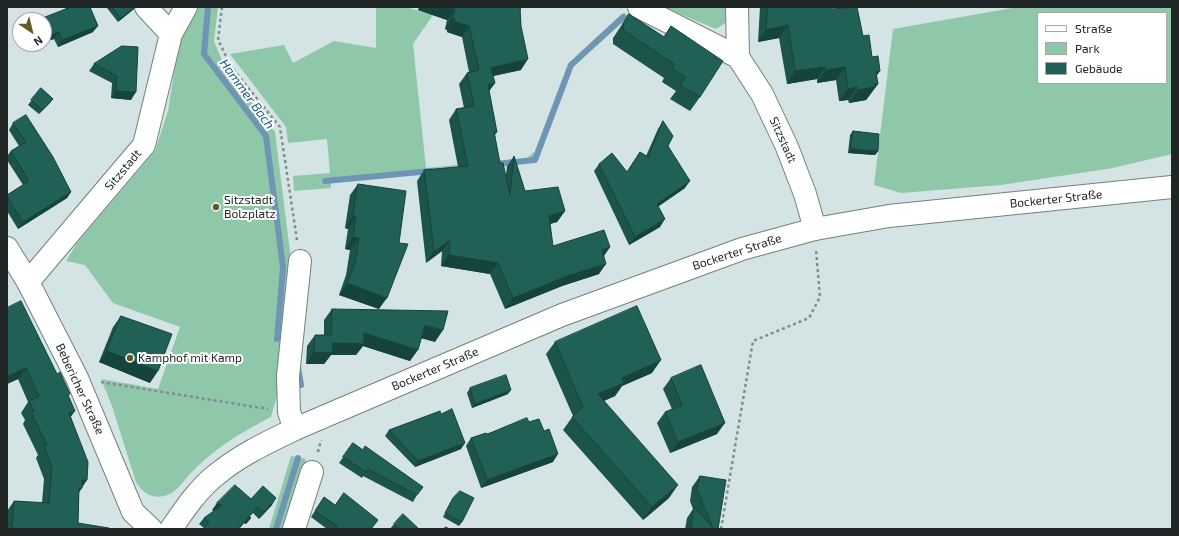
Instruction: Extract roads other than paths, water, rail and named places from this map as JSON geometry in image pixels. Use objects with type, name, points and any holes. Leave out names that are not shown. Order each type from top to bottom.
[{"type":"street","points":[[146,7],[171,34]]},
{"type":"street","name":"Sitzstadt","points":[[28,282],[144,146],[171,34],[186,7]]},
{"type":"street","points":[[639,7],[738,56],[737,7]]},
{"type":"street","name":"Sitzstadt","points":[[738,56],[762,94],[787,147],[805,194],[815,229]]},
{"type":"street","name":"Bockerter Straße","points":[[292,420],[328,415],[562,315],[742,248],[815,229],[889,216],[1172,186]]},
{"type":"street","name":"Bebericher Straße","points":[[7,248],[28,282],[77,378],[133,512],[152,529]]},
{"type":"street","points":[[171,529],[186,507],[215,475],[254,449],[292,420],[288,376],[300,261]]},
{"type":"street","points":[[294,529],[312,472]]},
{"type":"waterway","name":"Hammer Bach","points":[[208,7],[204,54],[266,136],[283,267],[277,339]]},
{"type":"waterway","points":[[496,164],[535,160],[571,65],[623,17]]},
{"type":"waterway","points":[[325,181],[431,171]]},
{"type":"waterway","name":"Hammer Bach","points":[[298,370],[301,385]]},
{"type":"waterway","name":"Hammer Bach","points":[[276,529],[298,458]]},
{"type":"place","name":"Sitzstadt Bolzplatz","points":[[216,207]]},
{"type":"place","name":"Kamphof mit Kamp","points":[[130,358]]}]
